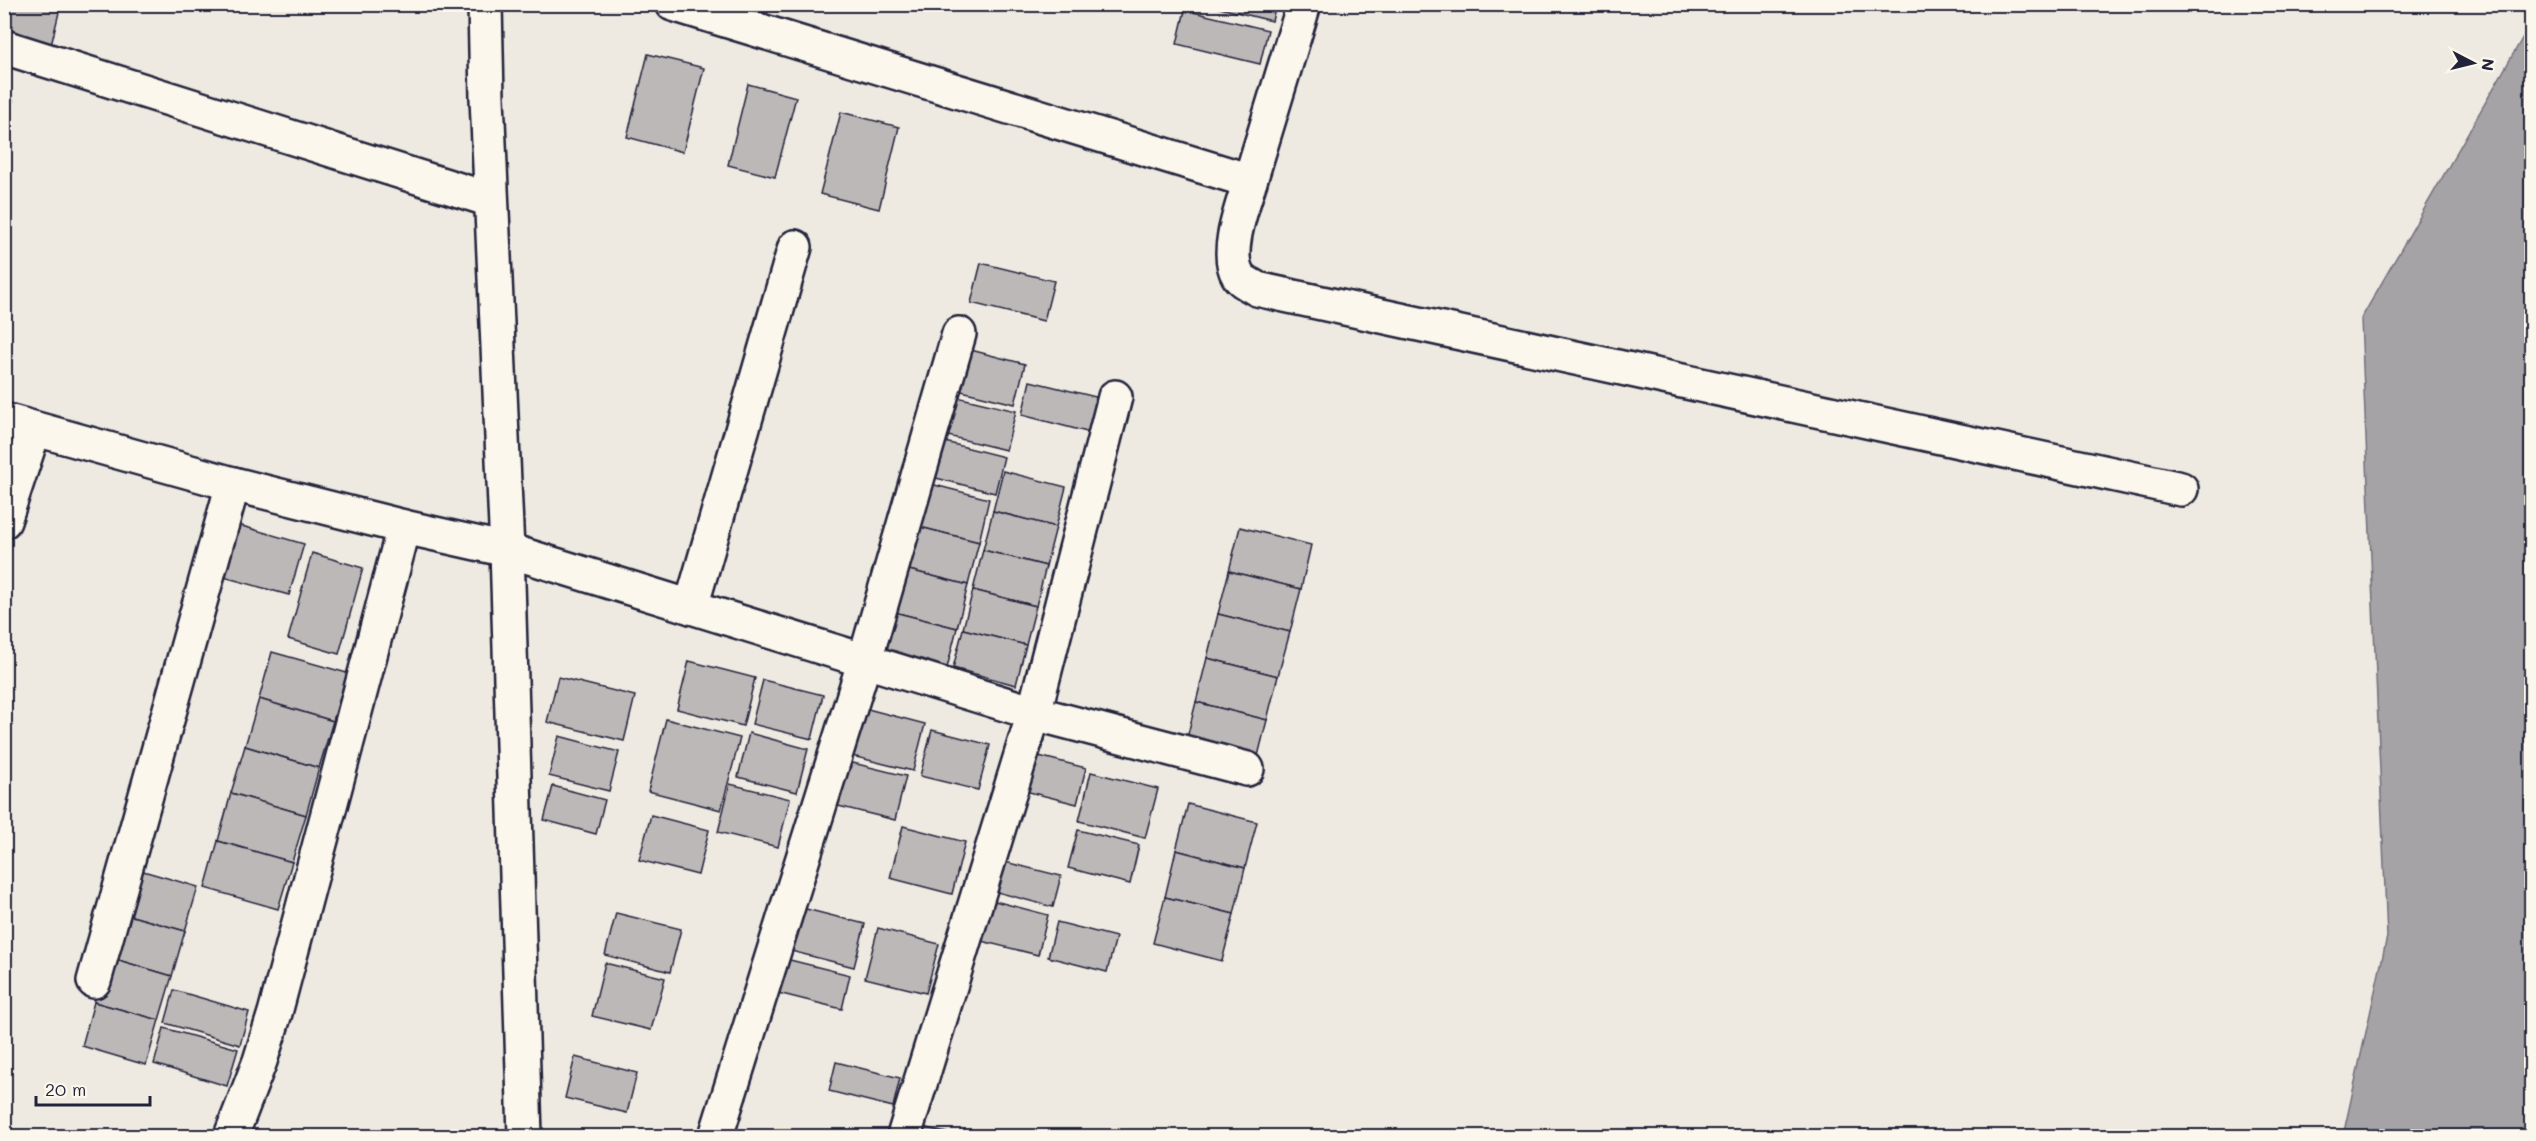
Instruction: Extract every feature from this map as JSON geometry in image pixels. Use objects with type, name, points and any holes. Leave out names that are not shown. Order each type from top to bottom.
[{"type":"street","points":[[485,4],[491,200],[507,550],[525,1137]]},
{"type":"street","points":[[673,4],[1250,181]]},
{"type":"street","points":[[1304,4],[1234,238],[1233,261],[1238,276],[1257,289],[2181,489]]},
{"type":"street","points":[[4,46],[491,200]]},
{"type":"street","points":[[691,607],[795,247]]},
{"type":"street","points":[[716,1137],[865,660],[959,334]]},
{"type":"street","points":[[904,1137],[1034,713],[1115,397]]},
{"type":"street","points":[[4,521],[19,425],[233,484],[507,550],[1034,713],[1248,769]]},
{"type":"street","points":[[94,981],[233,484]]},
{"type":"street","points":[[231,1137],[260,1061],[274,1013],[404,527]]},
{"type":"shaded area","points":[[2531,23],[2531,1136],[2343,1136],[2387,937],[2361,319]]},
{"type":"building","points":[[11,4],[61,4],[49,54],[4,33]]},
{"type":"building","points":[[739,4],[770,4],[768,12]]},
{"type":"building","points":[[1204,4],[1276,4],[1272,21]]},
{"type":"building","points":[[1185,10],[1268,30],[1260,64],[1177,44]]},
{"type":"building","points":[[648,54],[704,68],[683,152],[627,137]]},
{"type":"building","points":[[748,84],[796,97],[775,177],[728,165]]},
{"type":"building","points":[[4,98],[13,101],[4,123]]},
{"type":"building","points":[[841,112],[899,127],[879,209],[820,194]]},
{"type":"building","points":[[981,263],[1054,281],[1044,321],[971,303]]},
{"type":"building","points":[[963,348],[1025,364],[1015,404],[953,389]]},
{"type":"building","points":[[1030,381],[1100,398],[1091,433],[1022,415]]},
{"type":"building","points":[[957,397],[1016,411],[1006,450],[948,436]]},
{"type":"building","points":[[941,441],[1004,457],[995,493],[932,477]]},
{"type":"building","points":[[1003,471],[1066,487],[1056,527],[993,511]]},
{"type":"building","points":[[919,481],[989,499],[979,542],[908,524]]},
{"type":"building","points":[[993,511],[1056,527],[1046,566],[983,550]]},
{"type":"building","points":[[235,524],[304,544],[289,595],[220,576]]},
{"type":"building","points":[[908,524],[979,542],[968,585],[897,567]]},
{"type":"building","points":[[1240,527],[1311,545],[1301,589],[1229,571]]},
{"type":"building","points":[[983,550],[1046,566],[1036,606],[973,590]]},
{"type":"building","points":[[312,553],[363,568],[339,654],[288,639]]},
{"type":"building","points":[[897,567],[968,585],[957,628],[886,610]]},
{"type":"building","points":[[1229,571],[1301,589],[1290,632],[1218,614]]},
{"type":"building","points":[[973,590],[1036,606],[1026,645],[963,629]]},
{"type":"building","points":[[886,610],[957,628],[946,672],[876,654]]},
{"type":"building","points":[[1218,614],[1290,632],[1278,676],[1207,658]]},
{"type":"building","points":[[963,629],[1026,645],[1016,685],[953,668]]},
{"type":"building","points":[[272,652],[347,673],[333,721],[259,699]]},
{"type":"building","points":[[1207,658],[1278,676],[1267,720],[1196,702]]},
{"type":"building","points":[[689,661],[755,678],[743,726],[677,709]]},
{"type":"building","points":[[558,677],[635,696],[624,741],[547,722]]},
{"type":"building","points":[[763,680],[823,695],[812,739],[752,724]]},
{"type":"building","points":[[259,699],[333,721],[319,768],[245,746]]},
{"type":"building","points":[[1196,702],[1267,720],[1256,764],[1185,746]]},
{"type":"building","points":[[860,707],[925,724],[913,771],[848,755]]},
{"type":"building","points":[[666,719],[740,738],[721,810],[648,791]]},
{"type":"building","points":[[932,730],[990,745],[978,790],[920,776]]},
{"type":"building","points":[[749,733],[808,749],[797,792],[738,777]]},
{"type":"building","points":[[559,736],[619,752],[609,791],[549,776]]},
{"type":"building","points":[[245,746],[319,768],[306,815],[231,793]]},
{"type":"building","points":[[1035,755],[1086,768],[1077,804],[1025,791]]},
{"type":"building","points":[[849,762],[906,776],[895,820],[838,806]]},
{"type":"building","points":[[1091,772],[1158,789],[1145,838],[1079,821]]},
{"type":"building","points":[[730,784],[790,799],[778,847],[718,832]]},
{"type":"building","points":[[553,786],[605,800],[596,834],[544,820]]},
{"type":"building","points":[[231,793],[306,815],[292,862],[218,841]]},
{"type":"building","points":[[1188,804],[1257,822],[1245,868],[1176,850]]},
{"type":"building","points":[[651,815],[709,830],[698,875],[639,860]]},
{"type":"building","points":[[903,826],[965,842],[952,894],[890,878]]},
{"type":"building","points":[[1078,830],[1139,845],[1130,884],[1068,868]]},
{"type":"building","points":[[218,841],[292,862],[278,909],[205,888]]},
{"type":"building","points":[[1176,850],[1245,868],[1234,914],[1165,897]]},
{"type":"building","points":[[1005,862],[1061,876],[1053,907],[997,892]]},
{"type":"building","points":[[133,868],[198,887],[185,931],[121,913]]},
{"type":"building","points":[[1165,897],[1234,914],[1222,961],[1153,943]]},
{"type":"building","points":[[991,900],[1048,915],[1038,955],[981,941]]},
{"type":"building","points":[[798,907],[865,924],[854,967],[787,950]]},
{"type":"building","points":[[121,913],[185,931],[172,976],[108,957]]},
{"type":"building","points":[[616,913],[681,929],[670,972],[605,955]]},
{"type":"building","points":[[1057,922],[1116,937],[1107,972],[1048,957]]},
{"type":"building","points":[[878,928],[939,944],[926,993],[865,978]]},
{"type":"building","points":[[108,957],[172,976],[159,1020],[94,1002]]},
{"type":"building","points":[[782,958],[850,975],[842,1009],[774,992]]},
{"type":"building","points":[[605,963],[665,978],[651,1030],[592,1016]]},
{"type":"building","points":[[174,990],[249,1012],[240,1045],[165,1023]]},
{"type":"building","points":[[94,1002],[159,1020],[146,1065],[82,1046]]},
{"type":"building","points":[[164,1028],[238,1049],[227,1086],[154,1064]]},
{"type":"building","points":[[575,1057],[637,1073],[627,1113],[565,1098]]},
{"type":"building","points":[[836,1062],[900,1078],[893,1107],[829,1091]]},
{"type":"building","points":[[923,1127],[958,1136],[920,1136]]}]
